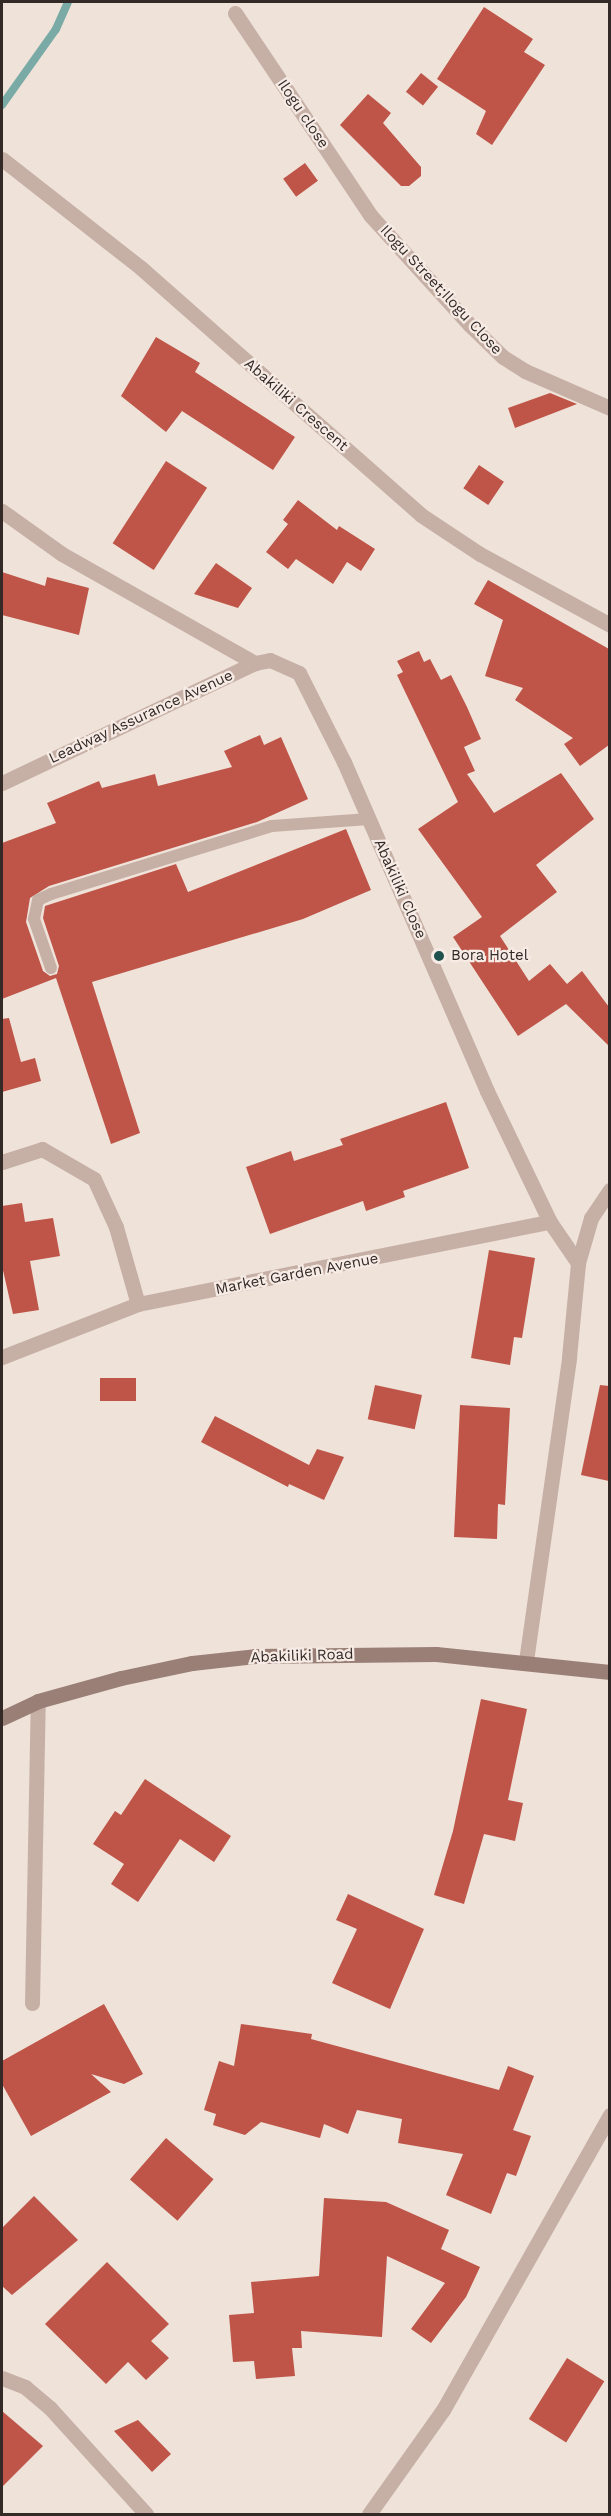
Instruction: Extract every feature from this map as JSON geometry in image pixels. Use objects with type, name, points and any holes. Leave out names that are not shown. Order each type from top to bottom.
[{"type":"main road","name":"Abakiliki Road","points":[[2,1718],[38,1701],[141,1674],[255,1656],[436,1654],[526,1661],[609,1672]]},
{"type":"street","name":"Ilogu close","points":[[235,13],[371,216]]},
{"type":"street","name":"Abakiliki Crescent","points":[[2,159],[141,268],[420,515],[480,554],[609,625]]},
{"type":"street","name":"Ilogu Street;Ilogu Close","points":[[371,216],[503,357],[547,383],[609,408]]},
{"type":"street","points":[[2,511],[62,554],[255,663]]},
{"type":"street","name":"Leadway Assurance Avenue","points":[[2,783],[255,663],[270,660],[282,663]]},
{"type":"street","name":"Abakiliki Close","points":[[282,663],[299,674],[369,819],[487,1091],[550,1222]]},
{"type":"street","points":[[2,1162],[42,1149],[93,1179],[116,1227],[138,1304]]},
{"type":"street","points":[[526,1661],[568,1358],[578,1263],[591,1218],[609,1190]]},
{"type":"street","points":[[550,1222],[578,1263]]},
{"type":"street","name":"Market Garden Avenue","points":[[2,1357],[138,1304],[550,1222]]},
{"type":"street","points":[[32,2003],[38,1701]]},
{"type":"street","points":[[369,2514],[443,2410],[564,2202],[609,2115]]},
{"type":"street","points":[[2,2378],[25,2387],[50,2408],[147,2514]]},
{"type":"lane","points":[[51,968],[34,919],[38,900],[51,894],[272,826],[369,819]]},
{"type":"building","points":[[484,7],[533,39],[524,52],[545,65],[492,145],[476,134],[486,111],[437,79]]},
{"type":"building","points":[[421,73],[438,87],[423,105],[406,92]]},
{"type":"building","points":[[368,94],[391,113],[383,123],[421,167],[421,176],[409,186],[401,186],[340,125]]},
{"type":"building","points":[[305,163],[318,181],[296,197],[283,179]]},
{"type":"building","points":[[156,337],[200,363],[195,372],[295,437],[273,470],[182,411],[166,432],[121,396]]},
{"type":"building","points":[[550,393],[577,404],[515,428],[508,408]]},
{"type":"building","points":[[166,461],[207,488],[154,570],[113,543]]},
{"type":"building","points":[[479,465],[504,482],[488,505],[463,488]]},
{"type":"building","points":[[298,500],[337,530],[339,526],[375,549],[361,571],[347,562],[333,584],[296,559],[288,569],[266,552],[288,524],[283,520]]},
{"type":"building","points":[[216,563],[252,588],[238,608],[194,594]]},
{"type":"building","points":[[2,572],[45,586],[47,577],[89,588],[79,635],[2,615]]},
{"type":"building","points":[[488,580],[609,649],[609,745],[580,766],[564,744],[573,738],[515,700],[523,688],[485,676],[503,620],[474,604]]},
{"type":"building","points":[[419,651],[424,662],[430,659],[441,680],[451,675],[467,707],[481,739],[464,747],[475,771],[467,774],[494,813],[561,773],[594,819],[536,865],[557,892],[500,936],[529,981],[550,964],[567,984],[582,971],[609,1007],[609,1046],[566,1004],[518,1036],[453,937],[482,917],[418,829],[458,802],[397,675],[403,672],[397,661]]},
{"type":"building","points":[[260,735],[264,745],[281,737],[308,799],[257,822],[49,886],[30,898],[26,922],[43,971],[50,976],[57,974],[59,966],[43,918],[45,906],[176,864],[188,892],[346,829],[371,890],[303,919],[92,982],[140,1133],[111,1144],[56,978],[2,999],[2,843],[56,823],[47,803],[99,781],[102,788],[155,774],[158,786],[232,767],[224,751]]},
{"type":"building","points":[[9,1018],[21,1062],[35,1058],[41,1081],[2,1092],[2,1019]]},
{"type":"building","points":[[446,1102],[469,1168],[403,1191],[405,1197],[366,1211],[363,1201],[270,1234],[246,1167],[291,1151],[294,1161],[343,1145],[340,1139]]},
{"type":"building","points":[[22,1203],[25,1222],[53,1218],[60,1256],[30,1261],[39,1310],[13,1314],[2,1266],[2,1206]]},
{"type":"building","points":[[489,1250],[535,1258],[522,1338],[514,1337],[510,1365],[471,1358]]},
{"type":"building","points":[[100,1378],[136,1378],[136,1401],[100,1401]]},
{"type":"building","points":[[375,1385],[422,1395],[415,1429],[368,1419]]},
{"type":"building","points":[[600,1385],[609,1386],[609,1481],[581,1475]]},
{"type":"building","points":[[460,1405],[510,1408],[505,1505],[498,1504],[497,1539],[454,1537]]},
{"type":"building","points":[[215,1416],[309,1465],[317,1449],[344,1457],[324,1500],[289,1484],[288,1487],[201,1442]]},
{"type":"building","points":[[481,1699],[527,1709],[508,1800],[523,1803],[515,1841],[484,1834],[464,1904],[434,1895],[453,1831]]},
{"type":"building","points":[[145,1779],[231,1836],[214,1862],[180,1839],[138,1902],[111,1884],[124,1864],[93,1844],[115,1811],[121,1815]]},
{"type":"building","points":[[348,1894],[424,1929],[390,2009],[332,1983],[357,1929],[336,1920]]},
{"type":"building","points":[[104,2004],[143,2074],[124,2084],[91,2074],[111,2092],[31,2136],[2,2084],[2,2061]]},
{"type":"building","points":[[241,2024],[312,2034],[311,2039],[499,2090],[508,2066],[534,2076],[513,2130],[531,2136],[516,2176],[507,2173],[491,2214],[446,2195],[463,2154],[398,2143],[402,2119],[357,2110],[348,2134],[324,2124],[320,2138],[261,2122],[245,2135],[213,2125],[216,2114],[204,2110],[219,2061],[234,2066]]},
{"type":"building","points":[[166,2138],[214,2179],[177,2221],[130,2180]]},
{"type":"building","points":[[34,2196],[78,2240],[12,2295],[2,2286],[2,2228]]},
{"type":"building","points":[[324,2198],[386,2202],[449,2230],[441,2249],[480,2267],[466,2297],[431,2343],[411,2329],[445,2283],[387,2256],[382,2337],[301,2331],[302,2348],[292,2348],[295,2376],[256,2379],[254,2361],[233,2362],[229,2315],[254,2313],[251,2282],[319,2276]]},
{"type":"building","points":[[107,2262],[169,2324],[151,2341],[169,2358],[146,2380],[128,2362],[106,2384],[45,2324]]},
{"type":"building","points":[[567,2358],[604,2381],[566,2442],[529,2419]]},
{"type":"building","points":[[2,2411],[43,2446],[2,2487]]},
{"type":"building","points":[[138,2420],[171,2454],[152,2472],[114,2431]]},
{"type":"waterway","points":[[2,105],[56,29],[68,2]]},
{"type":"place","name":"Bora Hotel","points":[[439,956]]}]
